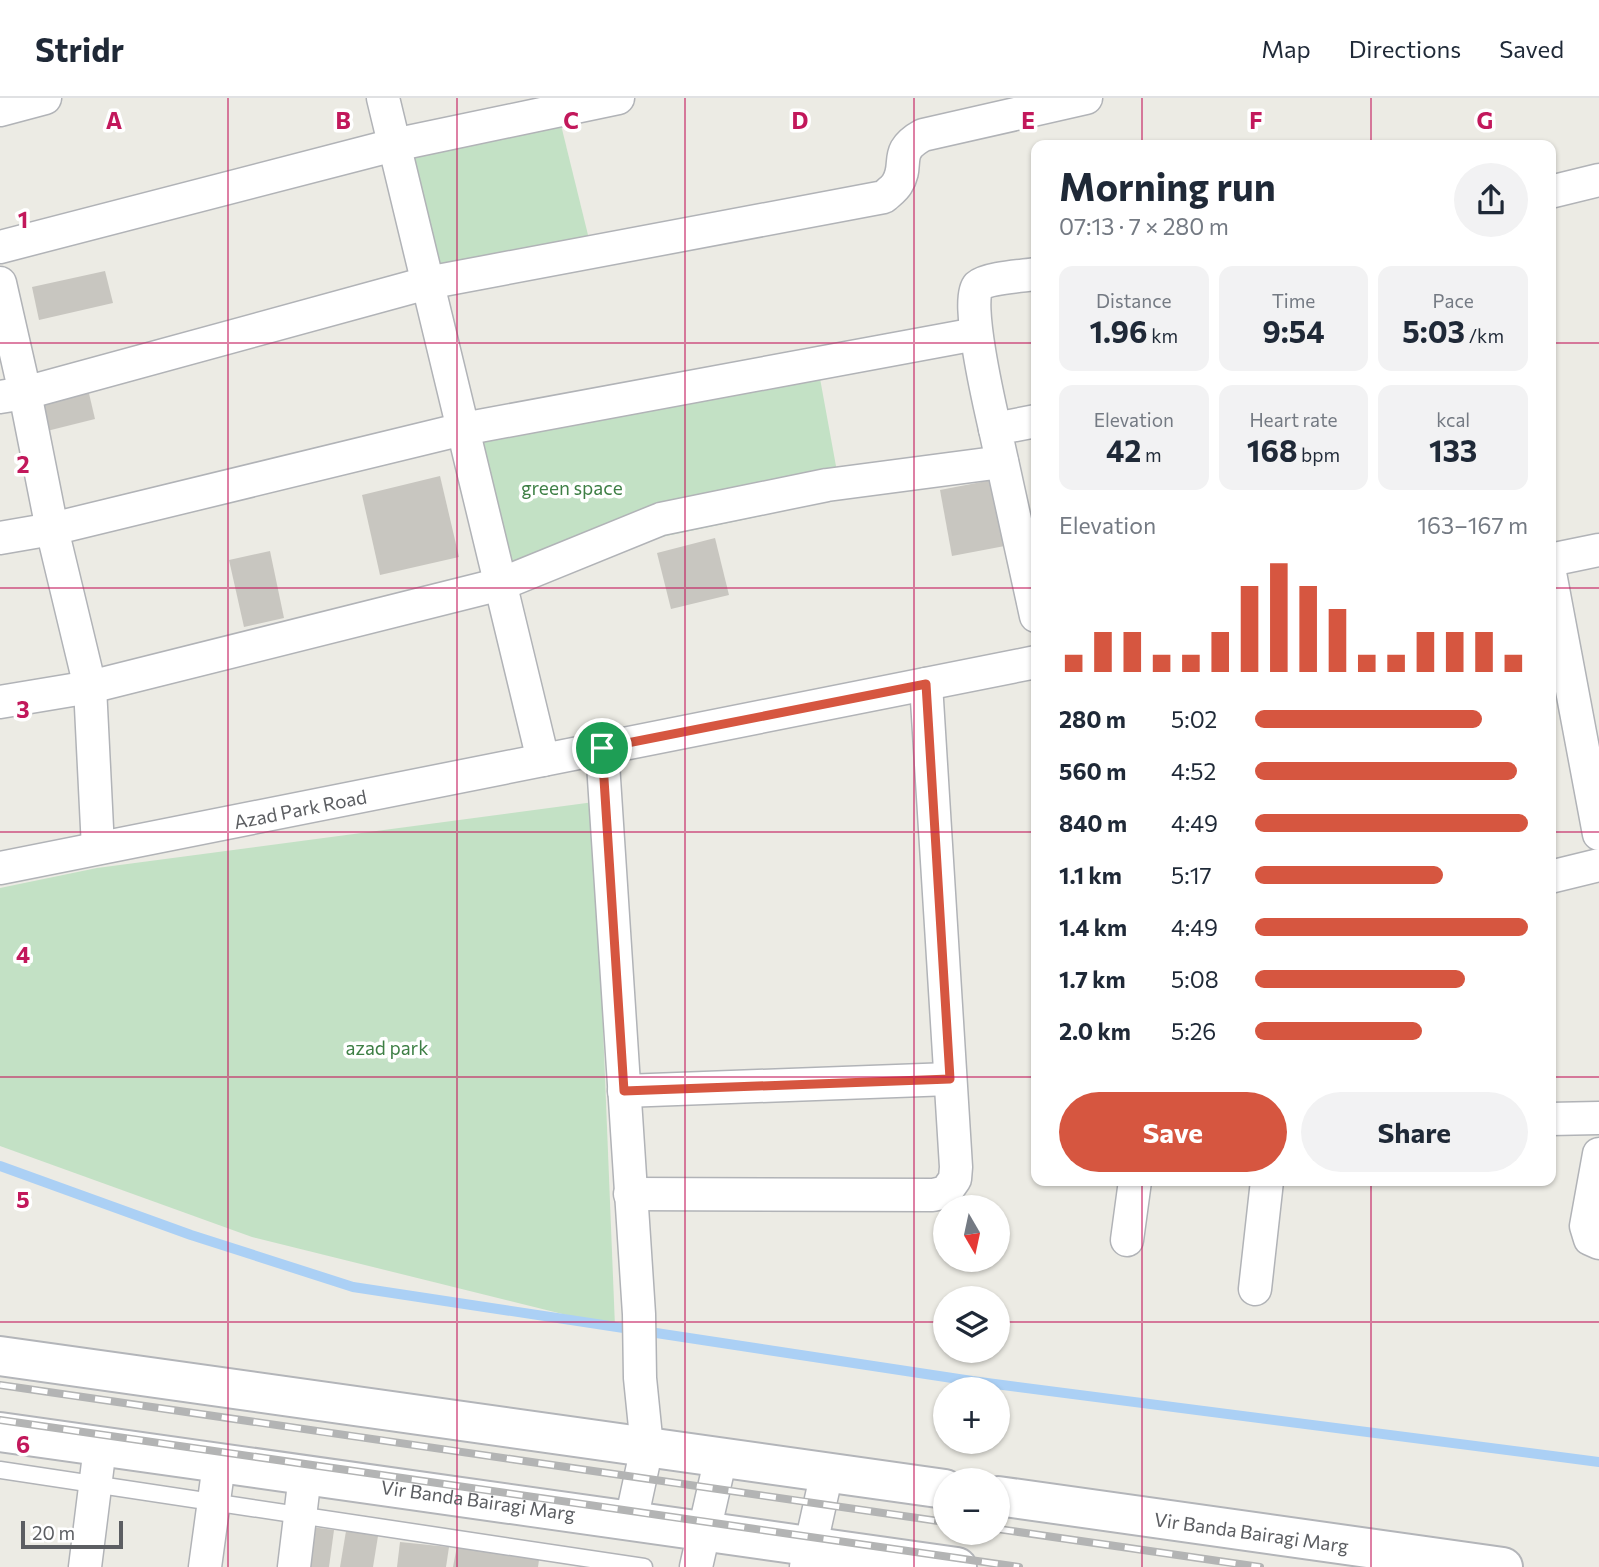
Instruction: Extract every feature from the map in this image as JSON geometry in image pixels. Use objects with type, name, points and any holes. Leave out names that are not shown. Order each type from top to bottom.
[{"type":"main road","points":[[0,1356],[933,1487]]},
{"type":"main road","name":"Vir Banda Bairagi Marg","points":[[0,1432],[631,1521],[700,1549],[957,1567]]},
{"type":"main road","name":"Vir Banda Bairagi Marg","points":[[1010,1498],[1503,1567]]},
{"type":"street","points":[[0,110],[46,98]]},
{"type":"street","points":[[383,98],[543,760]]},
{"type":"street","points":[[0,247],[394,145],[618,98]]},
{"type":"street","points":[[13,395],[427,283],[884,197],[898,183],[904,150],[911,141],[923,135],[1086,98]]},
{"type":"street","points":[[1556,191],[1599,180]]},
{"type":"street","points":[[1031,275],[984,282],[976,288],[974,295],[976,334],[1031,593]]},
{"type":"street","points":[[0,283],[13,395],[52,529],[90,687],[98,848]]},
{"type":"street","points":[[0,538],[52,529],[463,429],[976,334]]},
{"type":"street","points":[[995,429],[1031,422]]},
{"type":"street","points":[[0,702],[90,687],[501,584],[661,519],[827,485],[1002,462]]},
{"type":"street","points":[[1556,559],[1599,550]]},
{"type":"street","points":[[1556,605],[1599,834]]},
{"type":"street","name":"Azad Park Road","points":[[0,868],[1031,663]]},
{"type":"street","points":[[630,1194],[933,1195],[946,1192],[955,1179],[926,684]]},
{"type":"street","points":[[602,748],[639,1314],[640,1378],[647,1447],[631,1521]]},
{"type":"street","points":[[1556,876],[1599,865]]},
{"type":"street","points":[[624,1091],[950,1079]]},
{"type":"street","points":[[1556,1119],[1599,1118]]},
{"type":"street","points":[[1599,1154],[1586,1226],[1590,1239],[1599,1243]]},
{"type":"street","points":[[1127,1240],[1134,1186]]},
{"type":"street","points":[[1255,1289],[1266,1186]]},
{"type":"street","points":[[85,1567],[100,1447]]},
{"type":"street","points":[[700,1549],[721,1457]]},
{"type":"street","points":[[205,1567],[219,1464]]},
{"type":"street","points":[[809,1557],[827,1472]]},
{"type":"street","points":[[294,1567],[305,1475]]},
{"type":"lane","points":[[0,1470],[644,1567]]},
{"type":"green space","points":[[561,125],[589,239],[440,264],[409,153]]},
{"type":"green space","name":"green space","points":[[819,373],[842,499],[585,553],[513,573],[478,439]]},
{"type":"green space","name":"azad park","points":[[594,802],[615,1327],[252,1237],[0,1146],[0,888],[97,868]]},
{"type":"building","points":[[105,271],[113,303],[39,320],[32,287]]},
{"type":"building","points":[[87,385],[95,419],[43,432],[35,398]]},
{"type":"building","points":[[440,476],[459,557],[380,575],[362,495]]},
{"type":"building","points":[[997,479],[1010,545],[952,556],[940,490]]},
{"type":"building","points":[[715,538],[729,595],[671,609],[657,553]]},
{"type":"building","points":[[270,551],[284,618],[244,627],[229,560]]},
{"type":"building","points":[[304,1526],[334,1530],[329,1567],[298,1567]]},
{"type":"building","points":[[346,1531],[378,1536],[373,1567],[340,1567]]},
{"type":"building","points":[[400,1542],[449,1547],[446,1567],[397,1567]]},
{"type":"building","points":[[457,1546],[539,1560],[538,1567],[453,1567]]},
{"type":"waterway","points":[[0,1166],[191,1235],[353,1287],[972,1381],[1599,1462]]},
{"type":"railway","points":[[0,1385],[933,1520]]},
{"type":"railway","points":[[0,1420],[1019,1567]]},
{"type":"railway","points":[[1010,1531],[1260,1567]]},
{"type":"route","points":[[926,684],[950,1079],[624,1091],[602,748],[926,684]]}]
